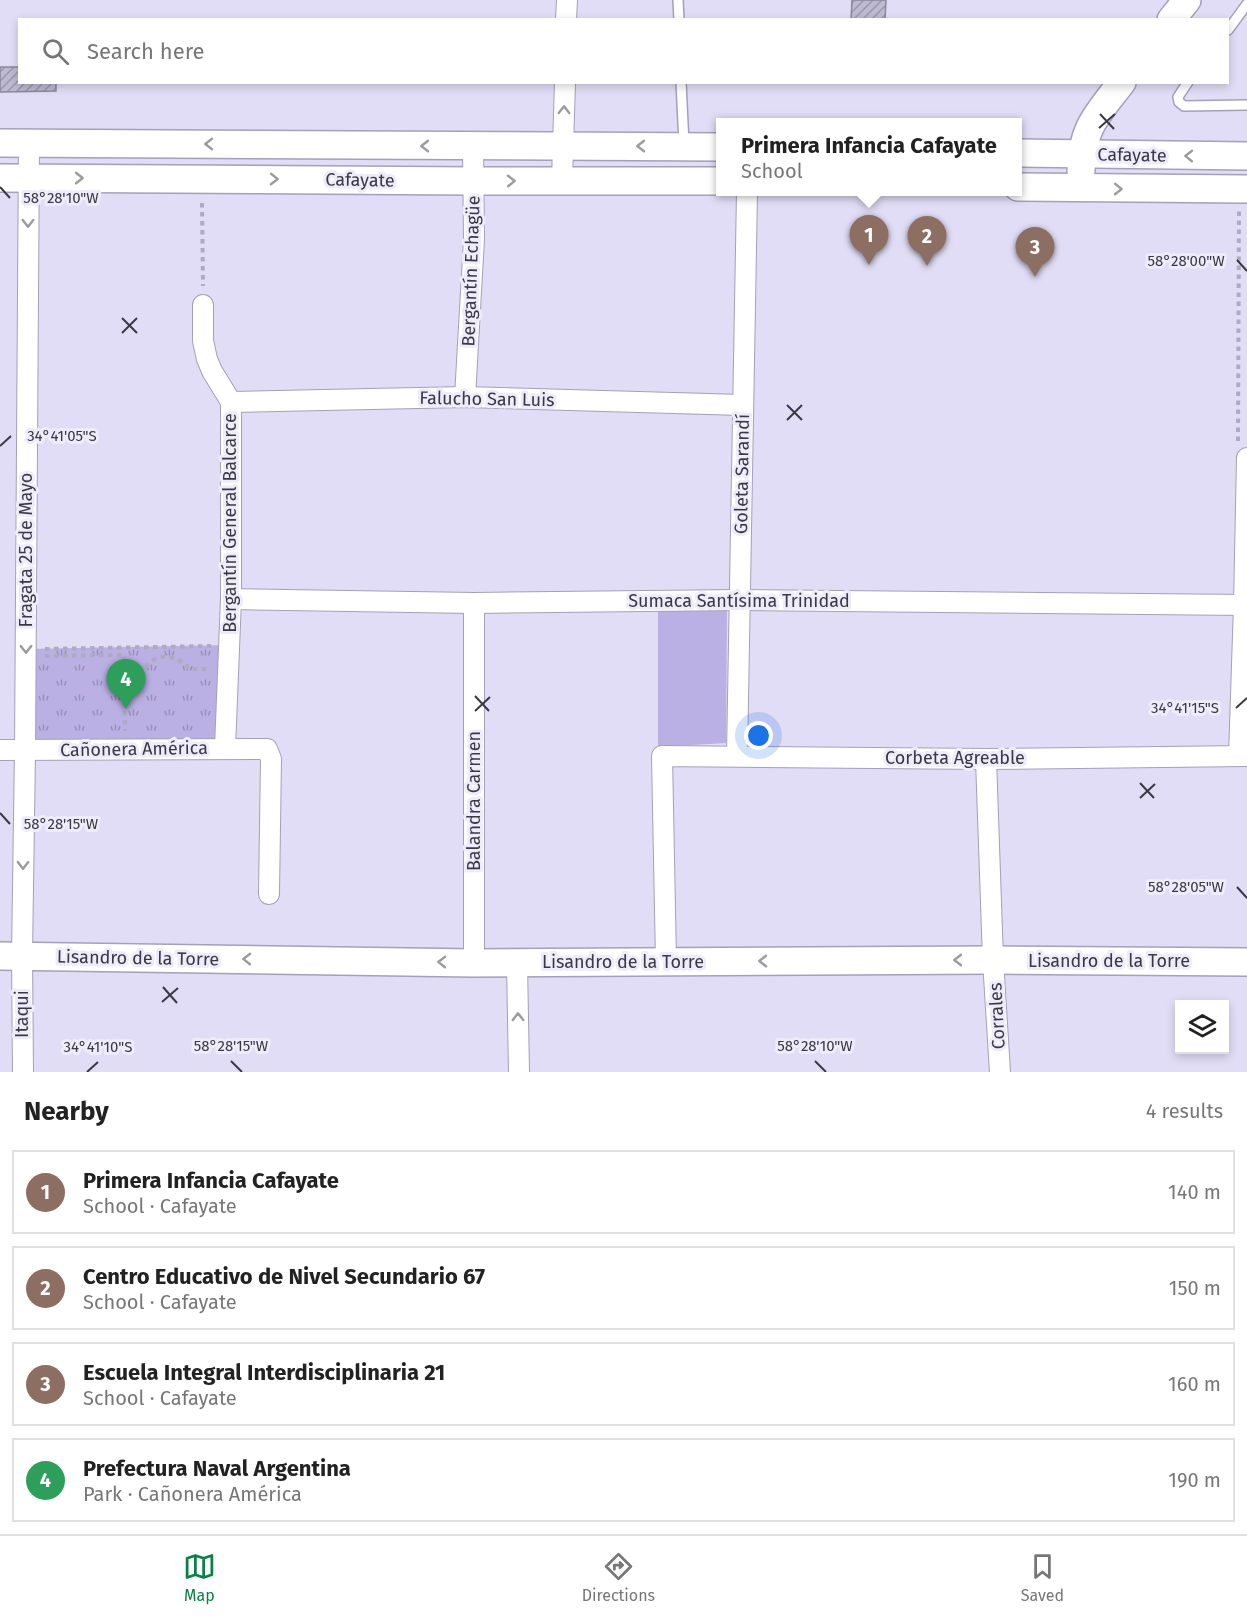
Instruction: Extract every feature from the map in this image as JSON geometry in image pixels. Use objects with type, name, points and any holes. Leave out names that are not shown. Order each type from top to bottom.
[{"type":"street","points":[[566,18],[567,0]]},
{"type":"street","points":[[1172,18],[1186,0]]},
{"type":"street","points":[[562,180],[565,84]]},
{"type":"street","points":[[1081,188],[1081,154],[1084,140],[1091,123],[1120,84]]},
{"type":"street","name":"Cafayate","points":[[0,143],[716,147]]},
{"type":"street","name":"Fragata 25 de Mayo","points":[[11,956],[25,750],[29,143]]},
{"type":"street","name":"Bergantín Echagüe","points":[[465,397],[474,239],[473,146]]},
{"type":"street","name":"Cafayate","points":[[1022,153],[1247,156]]},
{"type":"street","name":"Cafayate","points":[[0,178],[716,181]]},
{"type":"street","name":"Cafayate","points":[[1022,187],[1247,189]]},
{"type":"street","name":"Goleta Sarandí","points":[[737,756],[747,196]]},
{"type":"street","name":"Bergantín General Balcarce","points":[[203,305],[203,341],[207,360],[231,402],[231,599],[225,748]]},
{"type":"street","name":"Falucho San Luis","points":[[231,402],[465,397],[743,405]]},
{"type":"street","points":[[1243,756],[1247,458]]},
{"type":"street","name":"Sumaca Santísima Trinidad","points":[[231,599],[474,603],[740,600],[1246,606]]},
{"type":"street","name":"Balandra Carmen","points":[[474,603],[474,963]]},
{"type":"street","name":"Cañonera América","points":[[0,750],[267,749],[271,759],[269,894]]},
{"type":"street","name":"Corbeta Agreable","points":[[666,961],[662,756],[986,759],[1243,756]]},
{"type":"street","name":"Corrales","points":[[986,759],[993,960],[1000,1072]]},
{"type":"street","name":"Lisandro de la Torre","points":[[11,956],[474,963],[993,960],[1247,962]]},
{"type":"street","name":"Itaqui","points":[[11,956],[23,1072]]},
{"type":"street","points":[[517,963],[519,1072]]},
{"type":"lane","points":[[678,0],[679,18]]},
{"type":"lane","points":[[1229,27],[1247,4]]},
{"type":"lane","points":[[681,84],[684,147]]},
{"type":"lane","points":[[1187,84],[1178,97],[1179,102],[1184,106],[1247,105]]},
{"type":"path","points":[[202,178],[203,305]]},
{"type":"path","points":[[26,652],[229,645]]},
{"type":"path","points":[[26,652],[124,656],[125,749]]},
{"type":"path","points":[[124,686],[140,686],[140,676],[144,669],[158,658],[175,658],[189,669],[228,670]]},
{"type":"green space","points":[[727,608],[726,743],[658,747],[658,610]]},
{"type":"green space","points":[[229,645],[225,748],[25,750],[26,649]]},
{"type":"building","points":[[852,0],[886,0],[885,18],[851,18]]},
{"type":"building","points":[[0,67],[18,67],[18,84],[56,84],[56,91],[0,92]]},
{"type":"place","name":"Primera Infancia Cafayate","points":[[869,265]]},
{"type":"place","name":"Centro Educativo de Nivel Secundario 67","points":[[927,266]]},
{"type":"place","name":"Escuela Integral Interdisciplinaria 21","points":[[1035,277]]},
{"type":"place","name":"Prefectura Naval Argentina","points":[[126,709]]}]
